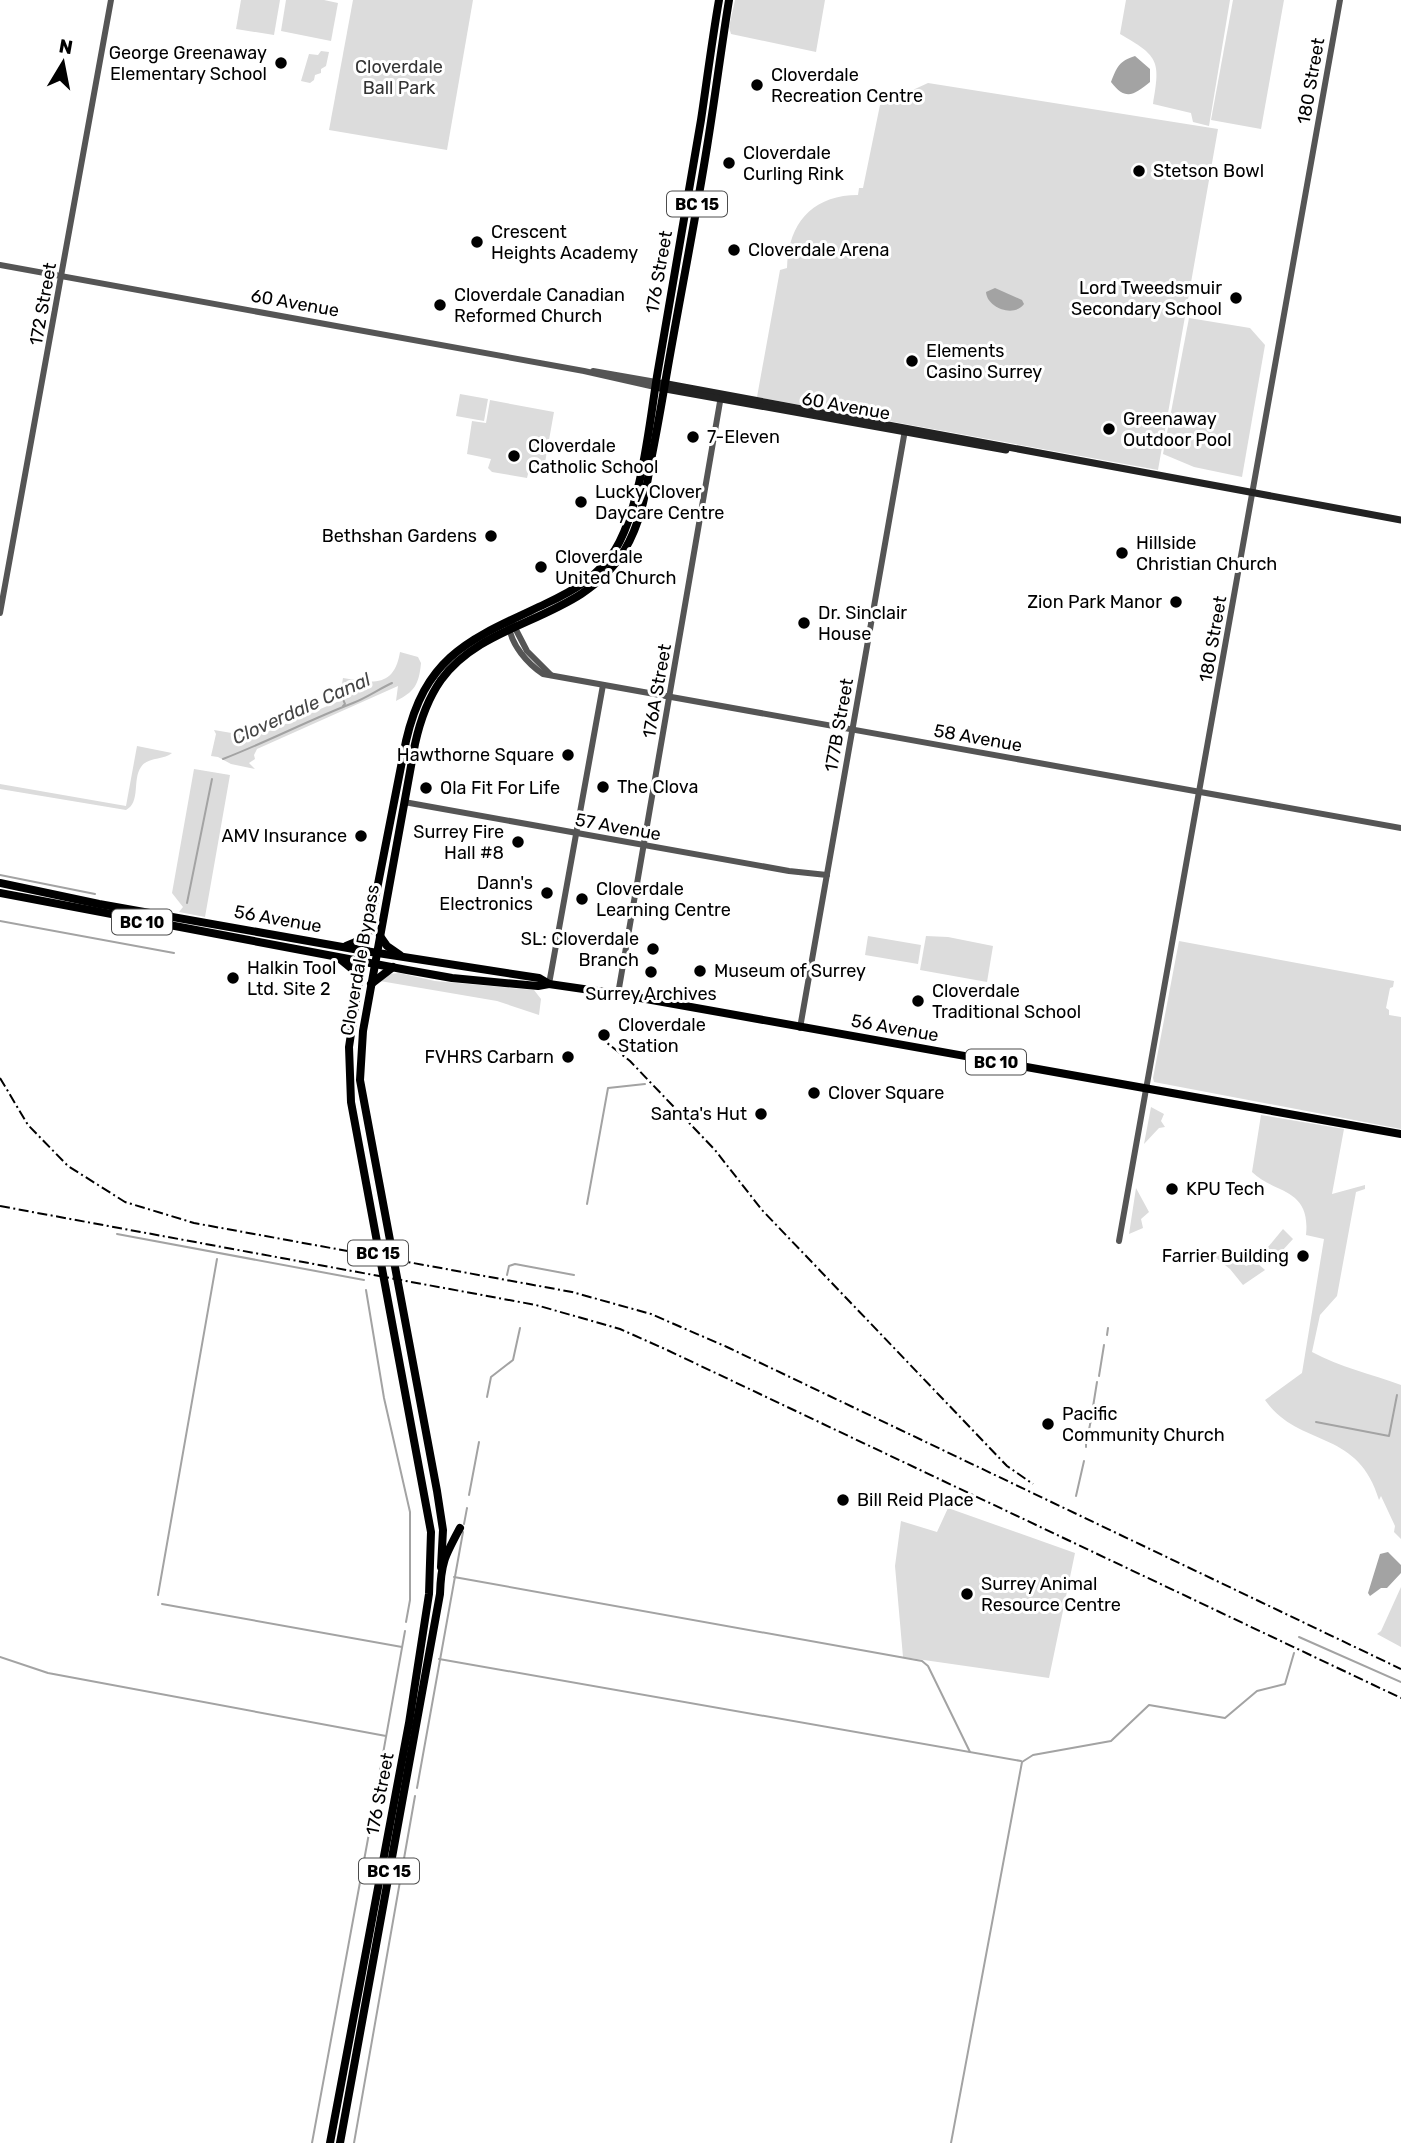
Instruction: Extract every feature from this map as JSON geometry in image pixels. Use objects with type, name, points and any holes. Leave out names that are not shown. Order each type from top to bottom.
[{"type":"highway","name":"176 Street","points":[[633,507],[660,385],[719,0]]},
{"type":"highway","name":"BC 15","points":[[660,385],[707,145],[729,0]]},
{"type":"highway","name":"Cloverdale Bypass","points":[[441,1567],[443,1530],[363,1102],[360,1058],[404,802],[418,730],[433,693],[459,661],[480,646],[572,601],[601,580],[625,550],[637,524],[644,498],[660,385]]},
{"type":"highway","name":"Cloverdale Bypass","points":[[431,1532],[351,1102],[349,1047],[362,962],[406,741],[420,697],[432,676],[453,653],[475,637],[563,596],[597,573],[620,541],[633,507]]},
{"type":"highway","name":"56 Avenue","points":[[0,883],[99,904],[365,951],[539,978],[549,984]]},
{"type":"highway","name":"56 Avenue","points":[[0,893],[338,958],[471,980],[538,986],[549,984],[618,994],[1401,1134]]},
{"type":"highway","points":[[343,947],[358,941],[369,931]]},
{"type":"highway","points":[[380,936],[387,946],[403,957]]},
{"type":"highway","points":[[338,958],[352,970],[359,981]]},
{"type":"highway","points":[[371,984],[393,967]]},
{"type":"highway","points":[[441,1567],[460,1528]]},
{"type":"highway","name":"176 Street","points":[[330,2143],[409,1723],[429,1594],[431,1532]]},
{"type":"highway","name":"BC 15","points":[[340,2143],[440,1594],[441,1567]]},
{"type":"main road","name":"60 Avenue","points":[[660,385],[905,430],[998,444],[1021,451],[1401,520]]},
{"type":"main road","name":"60 Avenue","points":[[721,397],[764,407],[772,405],[839,415],[905,430]]},
{"type":"street","name":"172 Street","points":[[0,613],[111,0]]},
{"type":"street","name":"180 Street","points":[[1119,1241],[1340,0]]},
{"type":"street","name":"60 Avenue","points":[[0,265],[584,371],[609,373],[660,385]]},
{"type":"street","name":"176A Street","points":[[618,994],[721,397]]},
{"type":"street","name":"177B Street","points":[[800,1028],[905,430]]},
{"type":"street","points":[[509,620],[513,629]]},
{"type":"street","name":"58 Avenue","points":[[513,629],[522,654],[543,674],[1401,828]]},
{"type":"street","points":[[549,984],[603,685]]},
{"type":"street","name":"57 Avenue","points":[[404,802],[644,846],[827,875]]},
{"type":"green space","points":[[241,0],[280,0],[274,35],[236,29]]},
{"type":"green space","points":[[286,0],[324,0],[338,3],[331,41],[281,31]]},
{"type":"green space","name":"Cloverdale Ball Park","points":[[353,0],[473,0],[447,150],[329,130]]},
{"type":"green space","points":[[735,0],[825,0],[816,52],[731,34],[729,27]]},
{"type":"green space","points":[[1126,0],[1230,0],[1209,126],[1193,122],[1191,113],[1153,104],[1157,78],[1154,61],[1142,48],[1120,34]]},
{"type":"green space","points":[[1233,0],[1284,0],[1261,129],[1211,120]]},
{"type":"green space","points":[[321,51],[329,52],[326,66],[310,83],[301,81],[309,54],[318,55]]},
{"type":"green space","points":[[928,83],[1218,129],[1158,470],[757,397],[780,270],[787,268],[788,252],[798,226],[816,206],[842,196],[858,195],[859,188],[863,188],[880,105]]},
{"type":"green space","points":[[1189,318],[1250,328],[1265,345],[1242,477],[1194,467],[1163,454]]},
{"type":"green space","points":[[460,394],[488,399],[484,421],[456,416]]},
{"type":"green space","points":[[490,400],[554,412],[544,468],[530,466],[527,478],[492,472],[488,468],[491,459],[467,454],[472,421],[486,423]]},
{"type":"green space","points":[[400,652],[418,657],[421,663],[414,687],[402,698],[396,701],[398,686],[257,749],[255,759],[249,763],[255,769],[211,756],[216,734],[214,730],[255,737],[339,701],[343,678],[373,681],[387,677],[393,672]]},
{"type":"green space","points":[[137,746],[172,753],[141,767],[133,802],[126,810],[0,789],[0,784],[126,806]]},
{"type":"green space","points":[[194,769],[230,775],[205,917],[179,912],[183,907],[172,893]]},
{"type":"green space","points":[[868,936],[921,945],[918,964],[865,955]]},
{"type":"green space","points":[[926,936],[948,937],[993,946],[987,982],[920,970]]},
{"type":"green space","points":[[1179,941],[1394,981],[1386,1008],[1389,1015],[1401,1017],[1401,1129],[1154,1082]]},
{"type":"green space","points":[[399,973],[435,981],[534,990],[541,999],[539,1015],[497,1001],[380,981],[388,974]]},
{"type":"green space","points":[[1151,1107],[1164,1114],[1161,1121],[1165,1127],[1159,1128],[1144,1144]]},
{"type":"green space","points":[[1261,1115],[1344,1129],[1332,1194],[1365,1185],[1365,1189],[1356,1192],[1337,1296],[1320,1315],[1312,1352],[1401,1385],[1401,1539],[1394,1532],[1395,1526],[1381,1496],[1379,1500],[1369,1477],[1357,1461],[1342,1449],[1294,1426],[1265,1400],[1302,1373],[1324,1239],[1306,1235],[1306,1219],[1297,1200],[1252,1172]]},
{"type":"green space","points":[[1136,1188],[1149,1212],[1141,1219],[1143,1228],[1129,1234]]},
{"type":"green space","points":[[1283,1229],[1293,1239],[1270,1264],[1266,1264],[1259,1258]]},
{"type":"green space","points":[[1226,1248],[1246,1266],[1256,1262],[1265,1270],[1243,1285],[1230,1269],[1216,1258],[1219,1252],[1222,1253]]},
{"type":"green space","points":[[948,1508],[1075,1553],[1049,1678],[903,1657],[895,1566],[901,1521],[937,1532]]},
{"type":"green space","points":[[1401,1587],[1401,1647],[1377,1634],[1381,1631]]},
{"type":"shaded area","points":[[1135,56],[1150,69],[1150,82],[1135,93],[1126,94],[1111,82],[1119,65]]},
{"type":"shaded area","points":[[995,288],[1022,300],[1024,304],[1008,311],[996,307],[986,292]]},
{"type":"shaded area","points":[[1388,1552],[1401,1565],[1401,1573],[1387,1588],[1381,1588],[1370,1596],[1368,1593],[1380,1554]]},
{"type":"waterway","name":"Cloverdale Canal","points":[[223,759],[358,701],[392,683]]},
{"type":"waterway","points":[[343,706],[344,691],[351,690],[347,684]]},
{"type":"waterway","name":"Cloverdale Canal","points":[[187,903],[212,779]]},
{"type":"waterway","name":"Cloverdale Canal","points":[[0,875],[95,894]]},
{"type":"waterway","points":[[0,921],[174,953]]},
{"type":"waterway","points":[[587,1204],[608,1088],[645,1084]]},
{"type":"waterway","points":[[117,1234],[364,1280]]},
{"type":"waterway","points":[[158,1595],[217,1259]]},
{"type":"waterway","points":[[507,1275],[509,1266],[515,1264],[574,1275]]},
{"type":"waterway","points":[[366,1290],[384,1398],[410,1512],[410,1600],[406,1622]]},
{"type":"waterway","points":[[487,1397],[491,1377],[513,1360],[520,1328]]},
{"type":"waterway","points":[[1107,1335],[1108,1328]]},
{"type":"waterway","points":[[1099,1376],[1104,1345]]},
{"type":"waterway","points":[[1092,1413],[1097,1382]]},
{"type":"waterway","points":[[1316,1422],[1389,1436],[1397,1395]]},
{"type":"waterway","points":[[1087,1439],[1091,1420]]},
{"type":"waterway","points":[[469,1495],[479,1442]]},
{"type":"waterway","points":[[1076,1496],[1084,1461]]},
{"type":"waterway","points":[[464,1524],[467,1508]]},
{"type":"waterway","points":[[417,1788],[463,1532]]},
{"type":"waterway","points":[[454,1577],[922,1661],[928,1666],[970,1752]]},
{"type":"waterway","points":[[162,1604],[402,1647]]},
{"type":"waterway","points":[[374,1804],[405,1631]]},
{"type":"waterway","points":[[1299,1637],[1401,1682]]},
{"type":"waterway","points":[[951,2143],[1022,1762],[1033,1755],[1111,1741],[1149,1705],[1225,1718],[1257,1691],[1285,1684],[1294,1653]]},
{"type":"waterway","points":[[0,1657],[48,1673],[386,1736]]},
{"type":"waterway","points":[[439,1659],[1021,1761]]},
{"type":"waterway","points":[[354,2143],[415,1796]]},
{"type":"waterway","points":[[312,2143],[372,1817]]},
{"type":"railway","points":[[597,1035],[630,1061],[715,1150],[762,1210],[1007,1466],[1033,1484]]},
{"type":"railway","points":[[0,1078],[28,1125],[68,1166],[125,1202],[194,1223],[572,1292],[651,1314],[727,1347],[1401,1669]]},
{"type":"railway","points":[[0,1206],[536,1305],[620,1329],[1401,1698]]},
{"type":"place","name":"George Greenaway Elementary School","points":[[281,63]]},
{"type":"place","name":"Cloverdale Recreation Centre","points":[[757,85]]},
{"type":"place","name":"Cloverdale Curling Rink","points":[[729,163]]},
{"type":"place","name":"Stetson Bowl","points":[[1139,171]]},
{"type":"place","name":"Crescent Heights Academy","points":[[477,242]]},
{"type":"place","name":"Cloverdale Arena","points":[[734,250]]},
{"type":"place","name":"Lord Tweedsmuir Secondary School","points":[[1236,298]]},
{"type":"place","name":"Cloverdale Canadian Reformed Church","points":[[440,305]]},
{"type":"place","name":"Elements Casino Surrey","points":[[912,361]]},
{"type":"place","name":"Greenaway Outdoor Pool","points":[[1109,429]]},
{"type":"place","name":"7-Eleven","points":[[693,437]]},
{"type":"place","name":"Cloverdale Catholic School","points":[[514,456]]},
{"type":"place","name":"Lucky Clover Daycare Centre","points":[[581,502]]},
{"type":"place","name":"Bethshan Gardens","points":[[491,536]]},
{"type":"place","name":"Hillside Christian Church","points":[[1122,553]]},
{"type":"place","name":"Cloverdale United Church","points":[[541,567]]},
{"type":"place","name":"Zion Park Manor","points":[[1176,602]]},
{"type":"place","name":"Dr. Sinclair House","points":[[804,623]]},
{"type":"place","name":"Hawthorne Square","points":[[568,755]]},
{"type":"place","name":"The Clova","points":[[603,787]]},
{"type":"place","name":"Ola Fit For Life","points":[[426,788]]},
{"type":"place","name":"AMV Insurance","points":[[361,836]]},
{"type":"place","name":"Surrey Fire Hall #8","points":[[518,842]]},
{"type":"place","name":"Dann's Electronics","points":[[547,893]]},
{"type":"place","name":"Cloverdale Learning Centre","points":[[582,899]]},
{"type":"place","name":"SL: Cloverdale Branch","points":[[653,949]]},
{"type":"place","name":"Museum of Surrey","points":[[700,971]]},
{"type":"place","name":"Surrey Archives","points":[[651,972]]},
{"type":"place","name":"Halkin Tool Ltd. Site 2","points":[[233,978]]},
{"type":"place","name":"Cloverdale Traditional School","points":[[918,1001]]},
{"type":"place","name":"Cloverdale Station","points":[[604,1035]]},
{"type":"place","name":"FVHRS Carbarn","points":[[568,1057]]},
{"type":"place","name":"Clover Square","points":[[814,1093]]},
{"type":"place","name":"Santa's Hut","points":[[761,1114]]},
{"type":"place","name":"KPU Tech","points":[[1172,1189]]},
{"type":"place","name":"Farrier Building","points":[[1303,1256]]},
{"type":"place","name":"Pacific Community Church","points":[[1048,1424]]},
{"type":"place","name":"Bill Reid Place","points":[[843,1500]]},
{"type":"place","name":"Surrey Animal Resource Centre","points":[[967,1594]]}]
